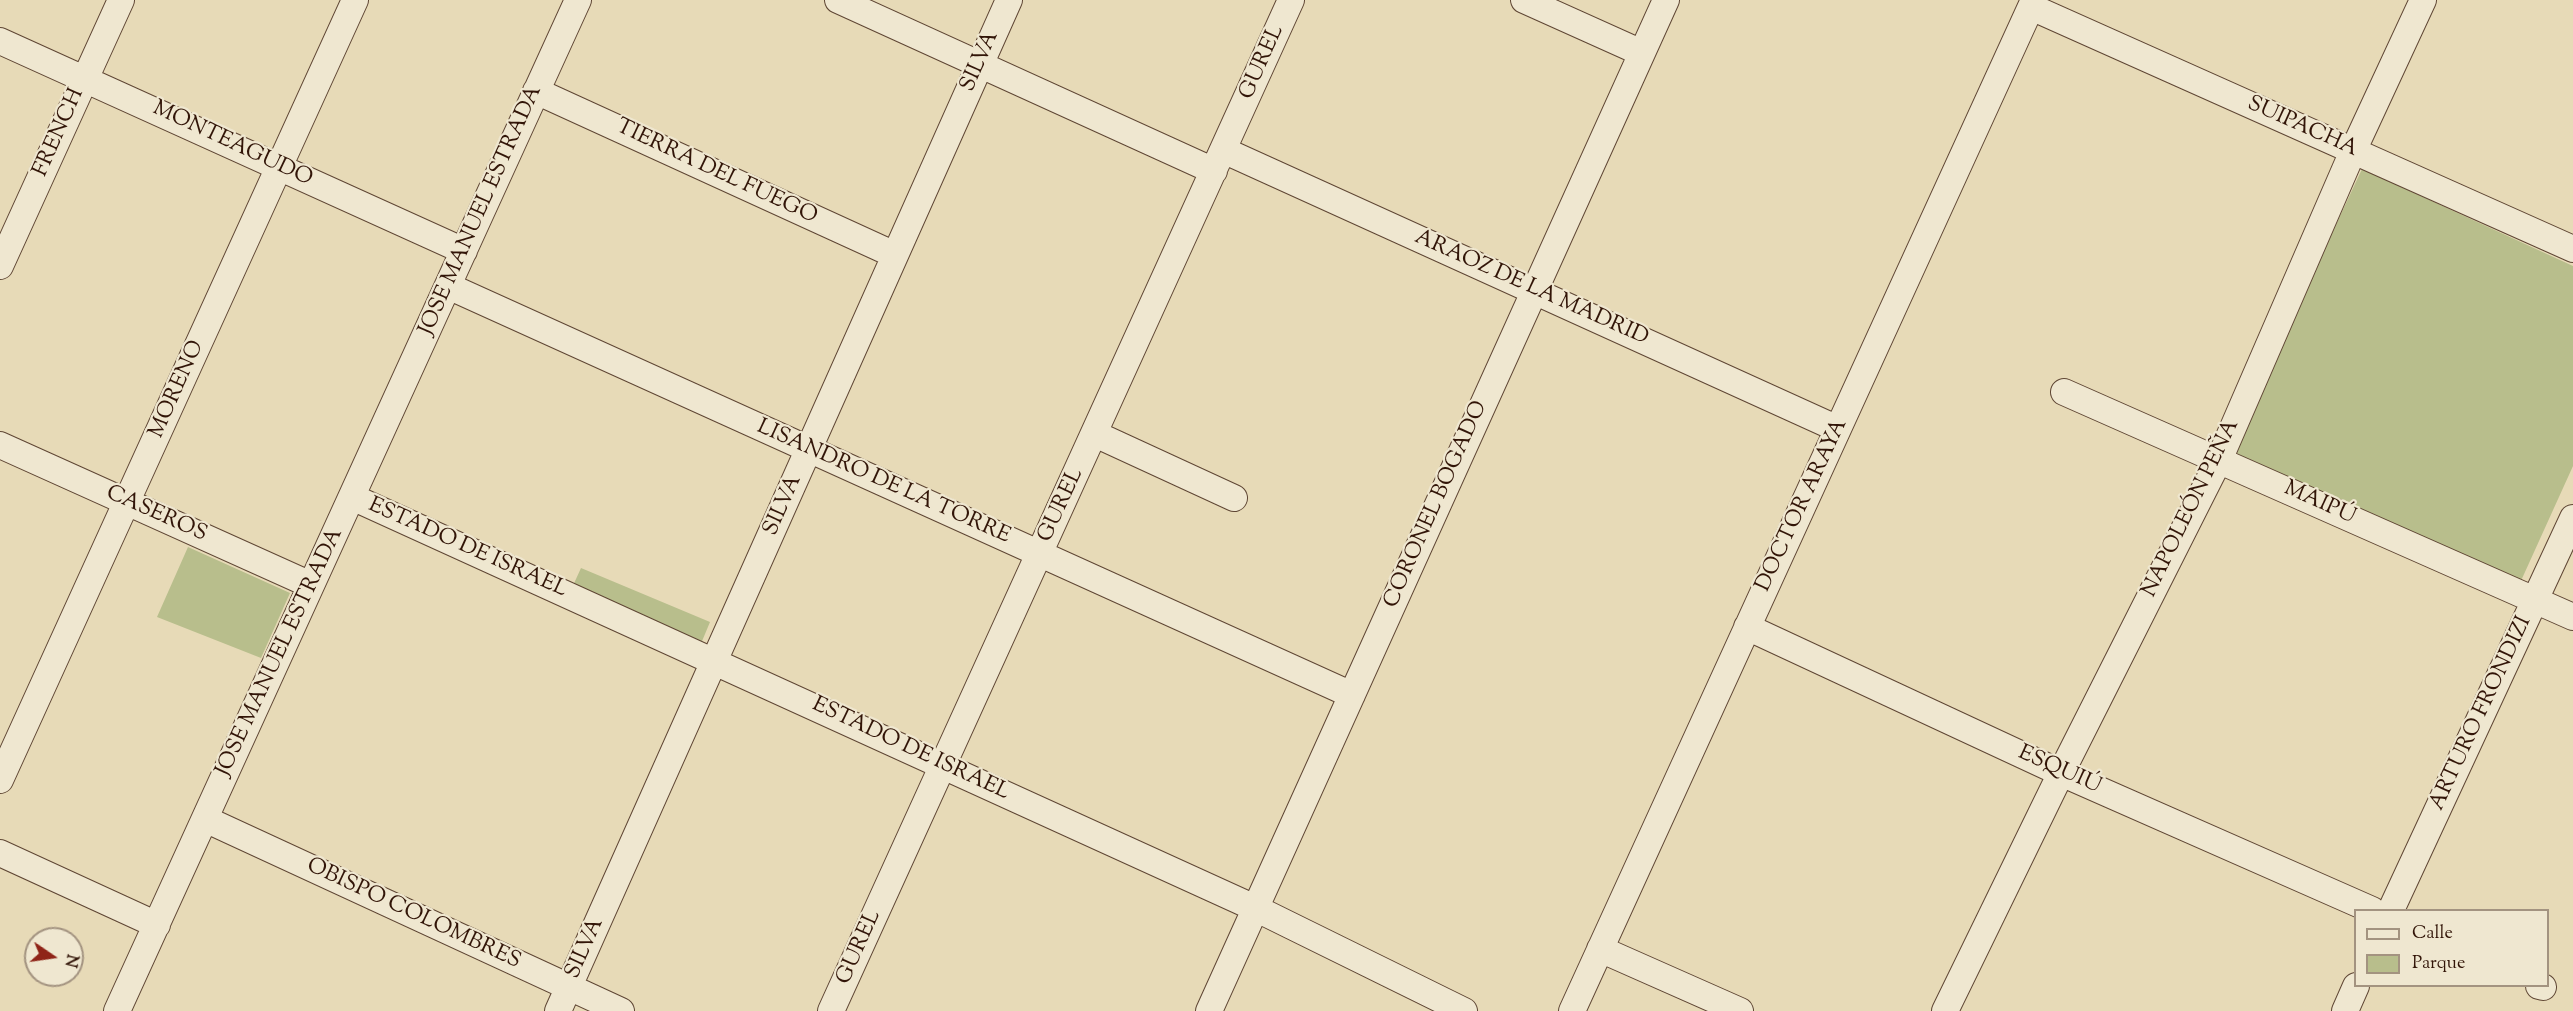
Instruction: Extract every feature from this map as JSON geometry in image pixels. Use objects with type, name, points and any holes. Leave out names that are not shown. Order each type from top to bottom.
[{"type":"street","name":"FRENCH","points":[[0,266],[120,0]]},
{"type":"street","name":"MORENO","points":[[0,780],[355,0]]},
{"type":"street","name":"JOSE MANUEL ESTRADA","points":[[117,1011],[578,0]]},
{"type":"street","name":"ARAOZ DE LA MADRID","points":[[838,0],[980,64],[1534,291],[1838,429]]},
{"type":"street","name":"SILVA","points":[[558,1011],[1009,0]]},
{"type":"street","name":"GUREL","points":[[831,1011],[1291,0]]},
{"type":"street","points":[[1524,0],[1642,53]]},
{"type":"street","name":"CORONEL BOGADO","points":[[1209,1011],[1666,0]]},
{"type":"street","name":"NAPOLEÓN PEÑA","points":[[1945,1011],[2061,773],[2219,460],[2353,151],[2423,0]]},
{"type":"street","name":"SUIPACHA","points":[[2032,4],[2573,249]]},
{"type":"street","name":"DOCTOR ARAYA","points":[[1572,1011],[2032,4]]},
{"type":"street","name":"MONTEAGUDO","points":[[0,41],[464,251]]},
{"type":"street","name":"TIERRA DEL FUEGO","points":[[536,91],[895,255]]},
{"type":"street","name":"LISANDRO DE LA TORRE","points":[[448,286],[1352,695]]},
{"type":"street","name":"MAIPÚ","points":[[2064,393],[2573,617]]},
{"type":"street","points":[[1095,434],[1234,498]]},
{"type":"street","name":"CASEROS","points":[[0,445],[311,585]]},
{"type":"street","name":"ESTADO DE ISRAEL","points":[[352,497],[1255,908],[1464,1011]]},
{"type":"street","name":"ARTURO FRONDIZI","points":[[2391,909],[2573,518]]},
{"type":"street","name":"ESQUIÚ","points":[[1748,627],[2061,773],[2370,909]]},
{"type":"street","name":"OBISPO COLOMBRES","points":[[205,819],[621,1011]]},
{"type":"street","points":[[0,853],[157,925]]},
{"type":"street","points":[[1600,949],[1740,1011]]},
{"type":"street","points":[[2344,1011],[2356,987]]},
{"type":"green space","points":[[2362,169],[2573,266],[2573,466],[2520,583],[2229,453]]},
{"type":"green space","points":[[188,547],[290,593],[261,658],[157,617]]},
{"type":"green space","points":[[581,568],[710,622],[700,646],[571,590]]}]
